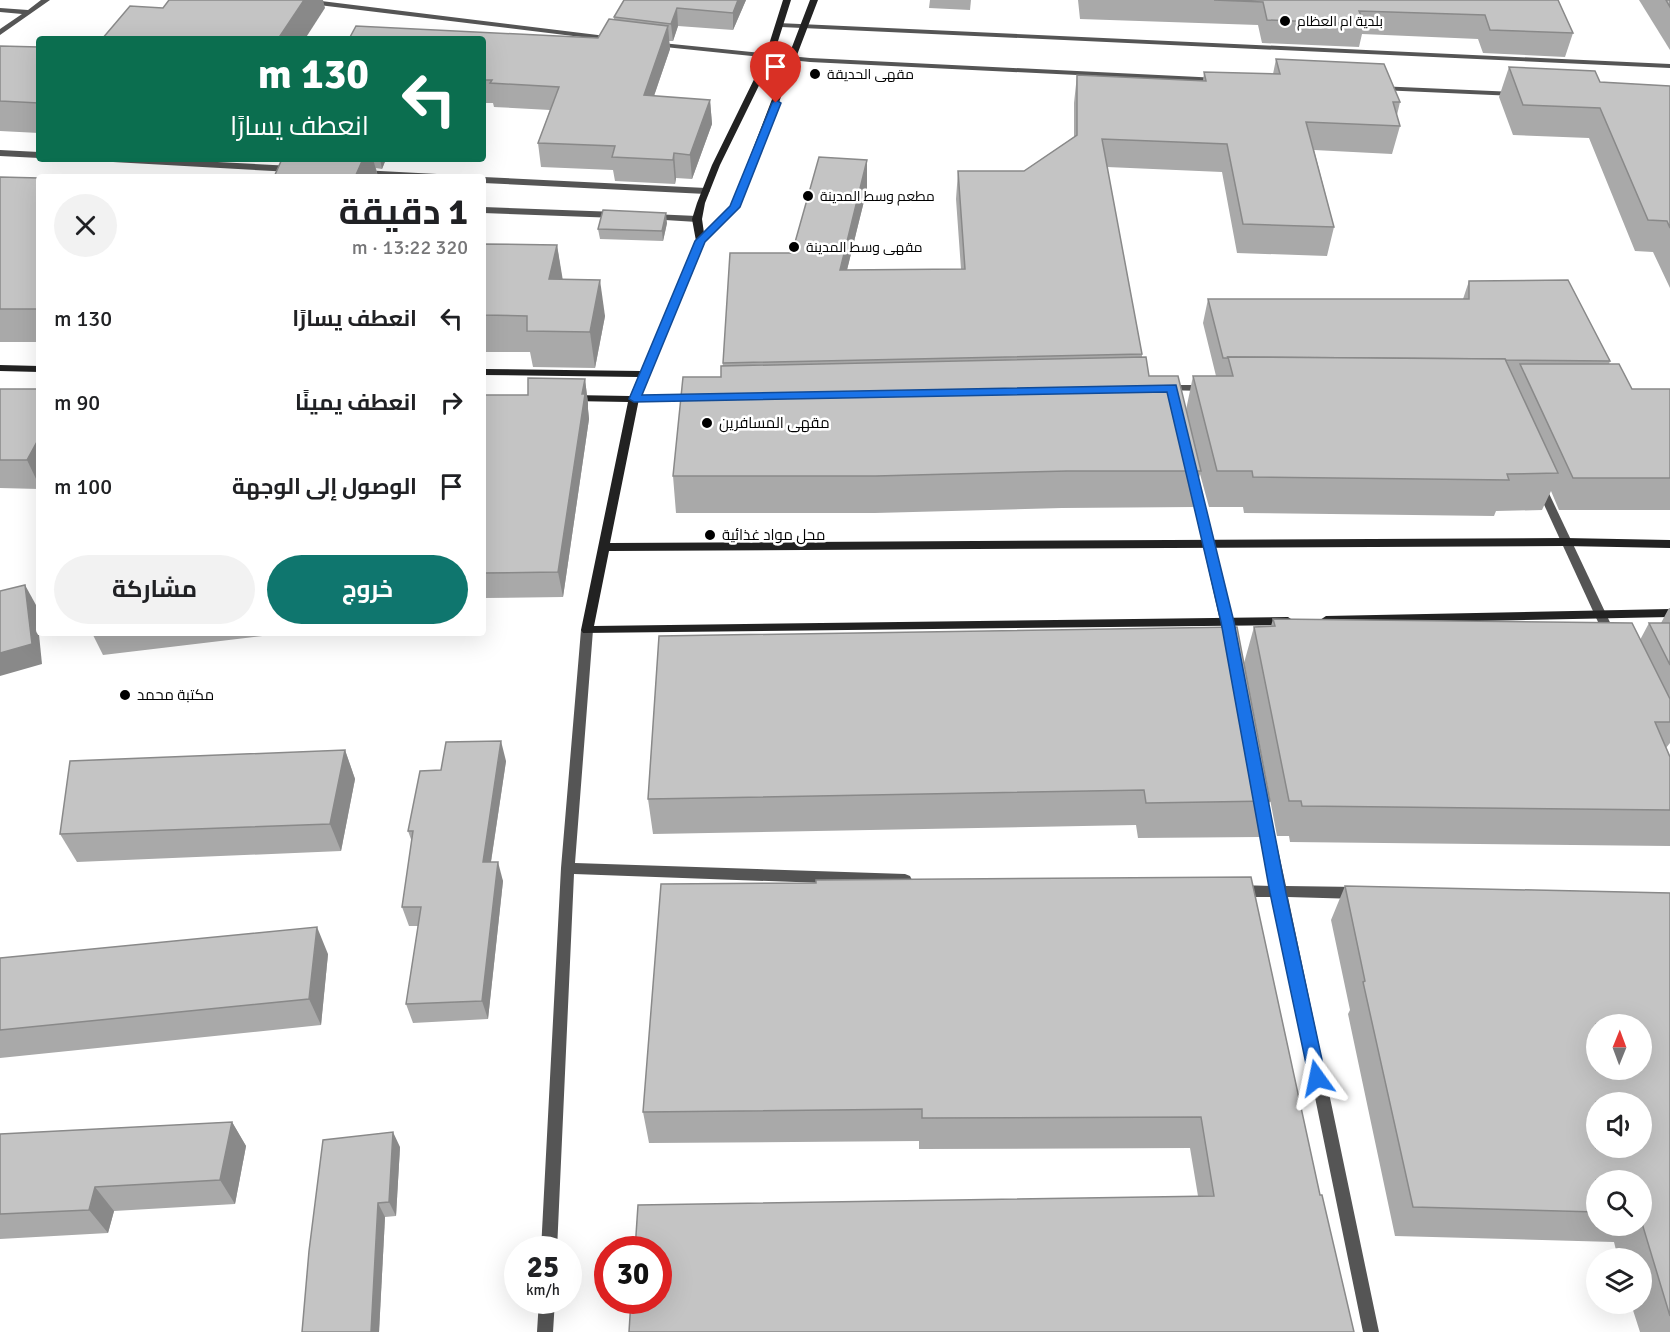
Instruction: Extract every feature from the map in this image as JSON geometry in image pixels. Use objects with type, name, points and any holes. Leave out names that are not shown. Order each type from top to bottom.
[{"type":"main road","points":[[701,241],[697,219],[706,191],[769,57],[788,0]]},
{"type":"main road","points":[[814,0],[735,207],[701,241],[634,399],[587,630],[1303,621],[1670,613]]},
{"type":"main road","points":[[0,368],[36,369]]},
{"type":"main road","points":[[486,372],[645,374]]},
{"type":"main road","points":[[565,398],[634,399]]},
{"type":"main road","points":[[604,547],[1208,543],[1670,544]]},
{"type":"street","points":[[0,33],[46,0]]},
{"type":"street","points":[[294,0],[622,40]]},
{"type":"street","points":[[0,10],[29,12]]},
{"type":"street","points":[[781,25],[1670,66]]},
{"type":"street","points":[[646,43],[793,59],[1228,80]]},
{"type":"street","points":[[1371,87],[1527,94]]},
{"type":"street","points":[[0,153],[36,155]]},
{"type":"street","points":[[168,162],[301,169]]},
{"type":"street","points":[[219,174],[224,165]]},
{"type":"street","points":[[277,174],[281,168]]},
{"type":"street","points":[[354,172],[387,174]]},
{"type":"street","points":[[486,180],[706,191]]},
{"type":"street","points":[[486,210],[626,216]]},
{"type":"street","points":[[638,216],[697,219]]},
{"type":"street","points":[[1148,388],[1174,394],[1219,388]]},
{"type":"street","points":[[634,399],[706,397]]},
{"type":"street","points":[[1190,466],[1228,622],[1234,657]]},
{"type":"street","points":[[1536,477],[1615,646]]},
{"type":"street","points":[[550,1236],[568,868],[587,630]]},
{"type":"street","points":[[1258,787],[1278,893],[1371,1332]]},
{"type":"street","points":[[568,868],[923,880]]},
{"type":"street","points":[[1219,891],[1373,894]]},
{"type":"street","points":[[545,1332],[546,1314]]},
{"type":"building","points":[[169,0],[304,0],[280,36],[105,36],[130,6],[163,8]]},
{"type":"building","points":[[624,0],[738,0],[733,13],[677,8],[671,24],[614,17]]},
{"type":"building","points":[[1214,0],[1558,0],[1573,33],[1490,30],[1485,15],[1359,11],[1365,24],[1267,20],[1263,2]]},
{"type":"building","points":[[609,19],[668,26],[644,95],[710,100],[690,155],[674,153],[673,160],[612,157],[615,146],[538,143],[559,87],[490,83],[492,80],[486,80],[486,36],[351,36],[356,26],[598,38]]},
{"type":"building","points":[[0,46],[36,47],[36,103],[0,101]]},
{"type":"building","points":[[1276,59],[1384,64],[1400,102],[1393,102],[1400,126],[1306,122],[1334,227],[1243,224],[1227,144],[1102,139],[1142,354],[723,363],[730,253],[792,253],[819,157],[867,160],[840,270],[965,269],[958,171],[1024,171],[1077,135],[1077,75],[1206,81],[1204,72],[1280,74]]},
{"type":"building","points":[[1509,67],[1595,71],[1600,82],[1670,86],[1670,228],[1667,221],[1648,220],[1600,108],[1523,105]]},
{"type":"building","points":[[281,162],[362,162],[356,174],[275,174]]},
{"type":"building","points":[[0,177],[36,178],[36,309],[0,309]]},
{"type":"building","points":[[603,210],[666,213],[662,231],[598,229]]},
{"type":"building","points":[[486,244],[557,245],[549,279],[600,280],[590,332],[527,331],[527,316],[486,315]]},
{"type":"building","points":[[1568,280],[1610,361],[1223,358],[1208,299],[1469,299],[1469,281]]},
{"type":"building","points":[[1146,357],[1149,376],[1178,376],[1201,471],[1067,471],[876,476],[673,476],[683,377],[721,377],[721,366]]},
{"type":"building","points":[[1228,357],[1505,359],[1558,473],[1507,474],[1509,480],[1253,477],[1252,471],[1217,471],[1193,376],[1233,376]]},
{"type":"building","points":[[1520,364],[1619,364],[1632,389],[1670,389],[1670,478],[1573,478]]},
{"type":"building","points":[[528,378],[585,379],[582,394],[585,394],[558,572],[486,573],[486,395],[528,395]]},
{"type":"building","points":[[0,389],[36,389],[36,444],[27,460],[0,460]]},
{"type":"building","points":[[25,585],[32,644],[0,653],[0,591]]},
{"type":"building","points":[[1273,619],[1632,623],[1670,699],[1670,722],[1655,722],[1670,757],[1670,810],[1302,806],[1301,801],[1289,801],[1254,627],[1275,626]]},
{"type":"building","points":[[1649,623],[1670,623],[1670,665]]},
{"type":"building","points":[[1237,627],[1270,801],[1146,803],[1144,790],[648,799],[659,636]]},
{"type":"building","points":[[501,741],[483,862],[498,862],[482,1001],[406,1004],[421,907],[402,907],[413,831],[408,831],[420,771],[441,770],[446,742]]},
{"type":"building","points":[[345,750],[330,824],[60,834],[70,761]]},
{"type":"building","points":[[1251,877],[1320,1195],[1322,1195],[1354,1332],[629,1332],[630,1314],[672,1314],[672,1236],[636,1236],[638,1205],[1214,1196],[1201,1117],[922,1118],[922,1109],[643,1112],[661,884],[816,883],[816,880]]},
{"type":"building","points":[[1345,886],[1670,893],[1670,1316],[1652,1256],[1652,1248],[1649,1248],[1646,1236],[1652,1236],[1652,1170],[1586,1170],[1586,1212],[1413,1207],[1363,982],[1365,981]]},
{"type":"building","points":[[317,927],[309,999],[0,1030],[0,958]]},
{"type":"building","points":[[232,1122],[220,1180],[95,1187],[89,1210],[0,1214],[0,1134]]},
{"type":"building","points":[[393,1132],[389,1202],[378,1203],[371,1332],[302,1332],[309,1251],[323,1140]]},
{"type":"place","name":"بلدية ام العظام","points":[[1285,21]]},
{"type":"place","name":"مقهى الحديقة","points":[[815,74]]},
{"type":"place","name":"مطعم وسط المدينة","points":[[808,196]]},
{"type":"place","name":"مقهى وسط المدينة","points":[[794,247]]},
{"type":"place","name":"مقهى المسافرين","points":[[707,423]]},
{"type":"place","name":"محل مواد غذائية","points":[[710,535]]},
{"type":"place","name":"مكتبة محمد","points":[[125,695]]},
{"type":"route","points":[[776,103],[735,207],[701,241],[634,399],[1172,388],[1228,622],[1278,893],[1317,1078]]}]
